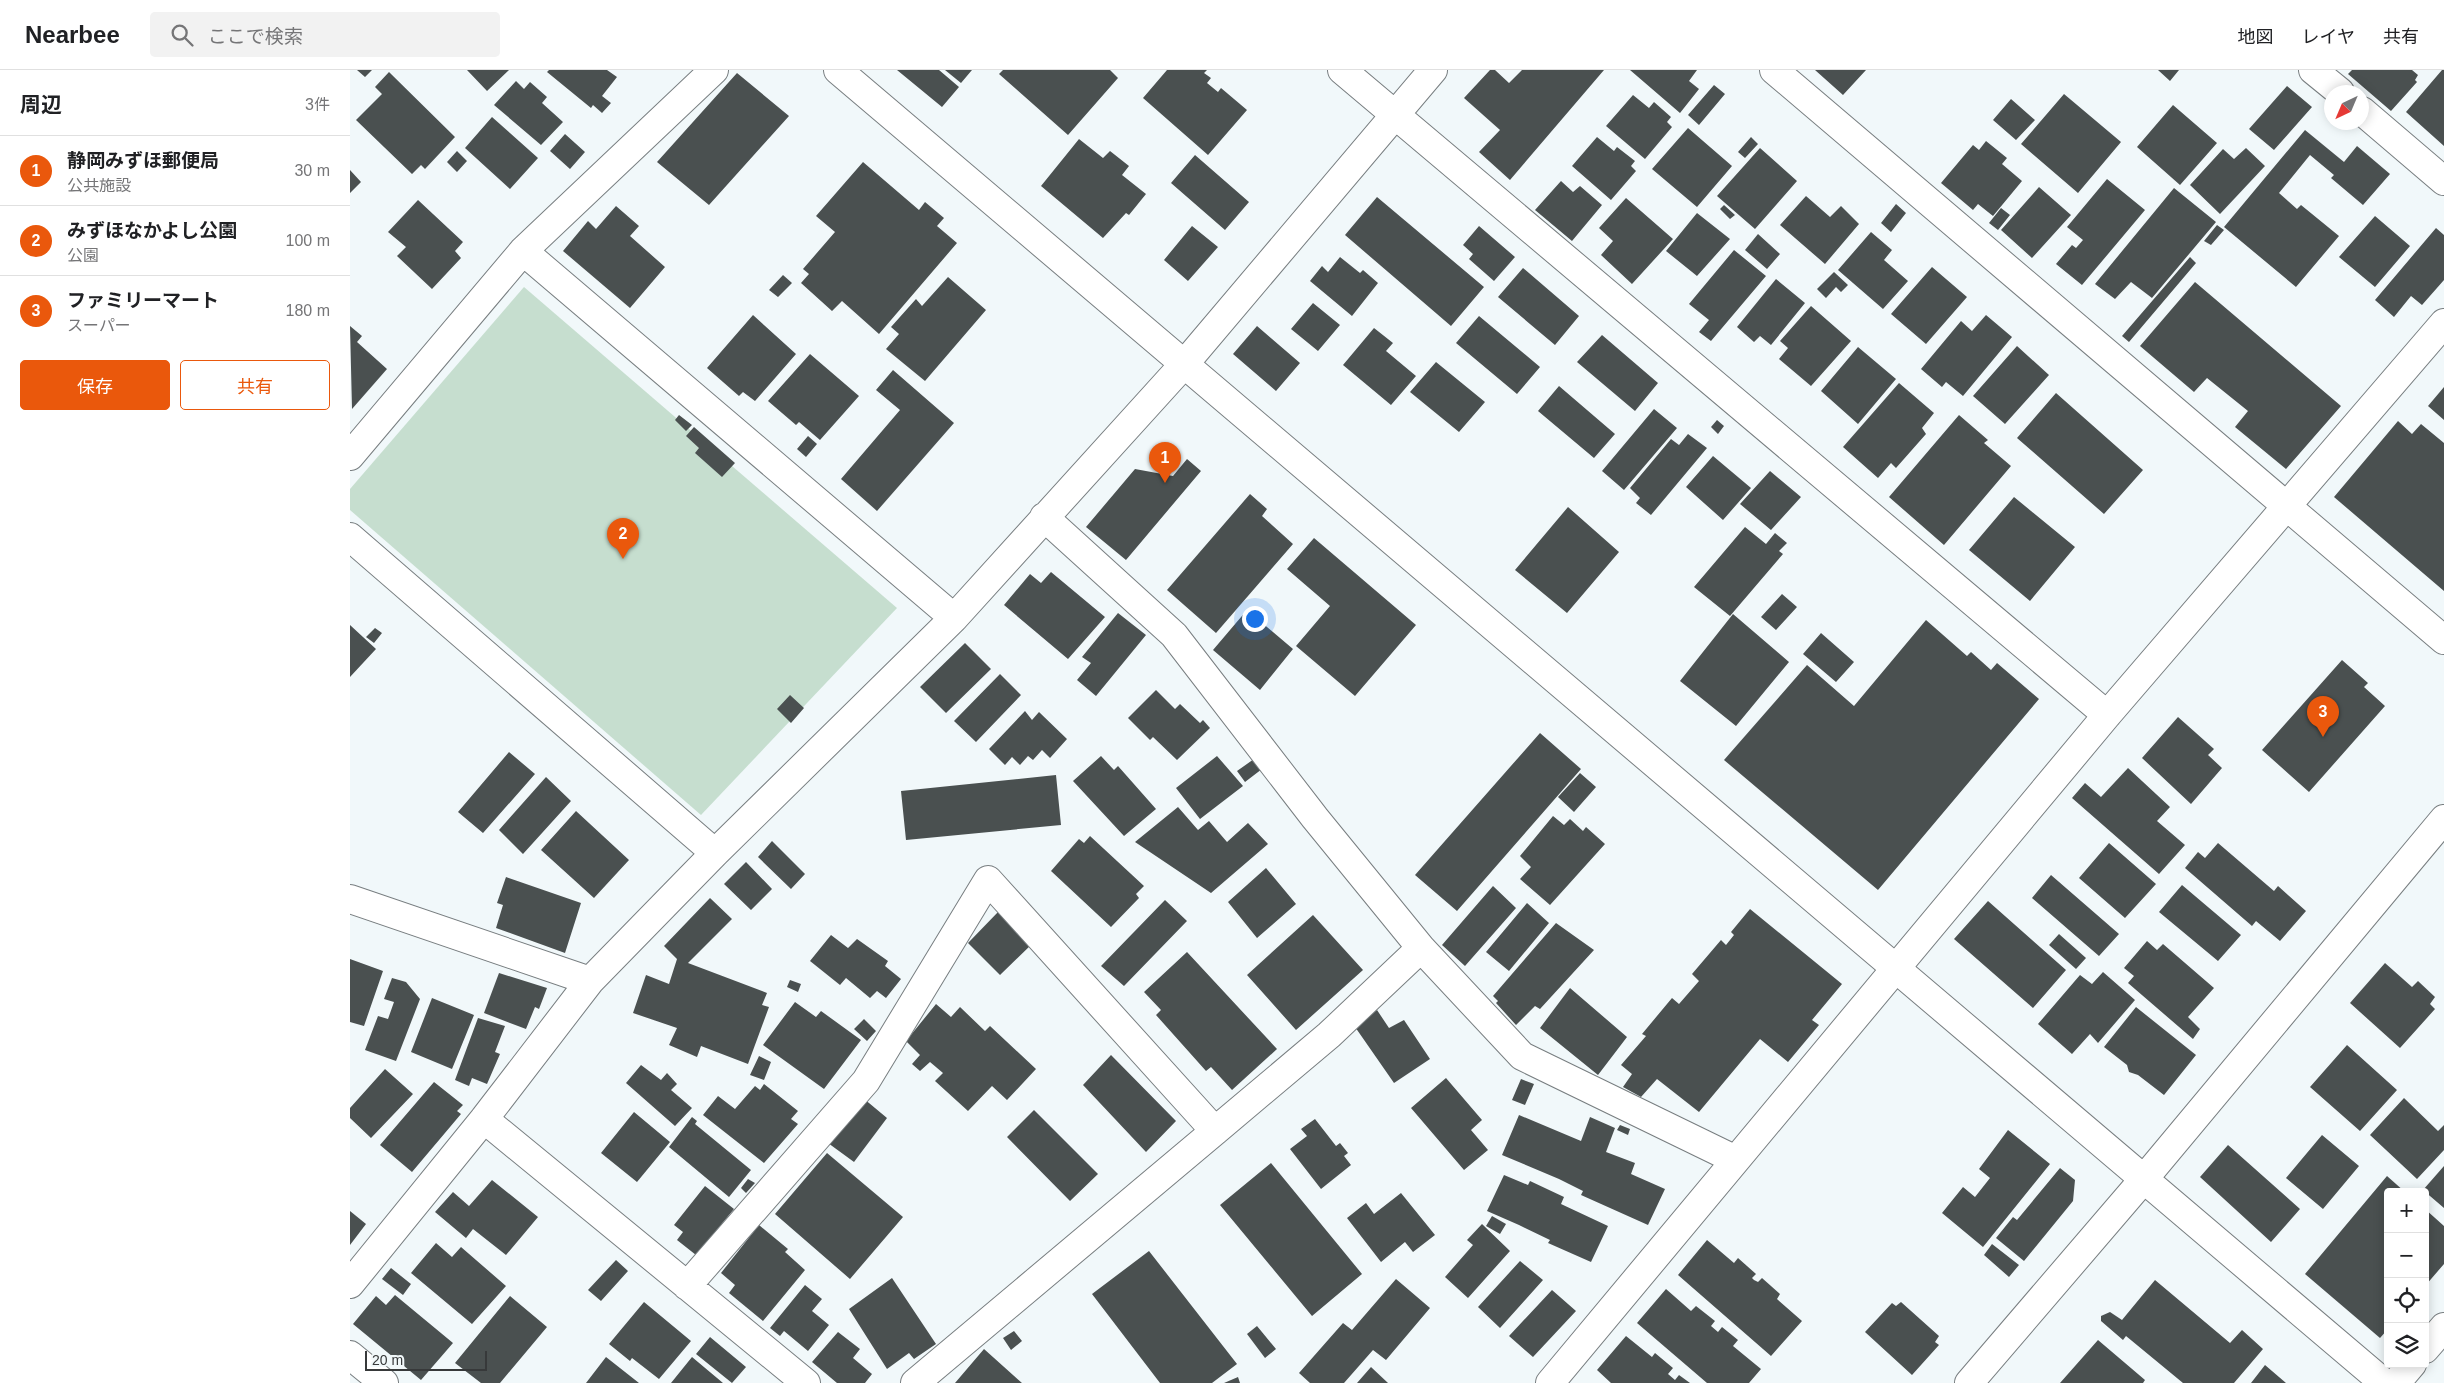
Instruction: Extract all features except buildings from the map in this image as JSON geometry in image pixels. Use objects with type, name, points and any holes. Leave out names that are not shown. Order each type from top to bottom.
[{"type":"street","points":[[355,439],[523,251],[714,70]]},
{"type":"street","points":[[838,70],[1186,362],[1894,970],[2384,1383]]},
{"type":"street","points":[[1342,70],[2107,715]]},
{"type":"street","points":[[350,1284],[484,1119],[590,982],[715,853],[954,618],[1186,362],[1433,70]]},
{"type":"street","points":[[1774,70],[2444,640]]},
{"type":"street","points":[[2313,70],[2331,85]]},
{"type":"street","points":[[2369,117],[2444,181]]},
{"type":"street","points":[[523,251],[954,618]]},
{"type":"street","points":[[1550,1383],[2107,715],[2444,323]]},
{"type":"street","points":[[1044,517],[1174,635],[1315,818],[1421,948],[1522,1056],[1736,1160]]},
{"type":"street","points":[[350,537],[715,853]]},
{"type":"street","points":[[1969,1383],[2143,1180],[2444,819]]},
{"type":"street","points":[[687,1286],[866,1081],[988,880],[1215,1131]]},
{"type":"street","points":[[350,899],[590,982]]},
{"type":"street","points":[[915,1383],[1329,1035],[1421,948]]},
{"type":"street","points":[[484,1119],[806,1383]]},
{"type":"street","points":[[2429,1344],[2444,1327]]},
{"type":"street","points":[[350,1355],[384,1383]]},
{"type":"street","points":[[2396,1383],[2409,1368]]},
{"type":"green space","points":[[524,287],[897,608],[701,815],[350,510],[350,489]]},
{"type":"place","name":"静岡みずほ郵便局","points":[[1165,483]]},
{"type":"place","name":"みずほなかよし公園","points":[[623,559]]},
{"type":"place","name":"ファミリーマート","points":[[2323,737]]}]
